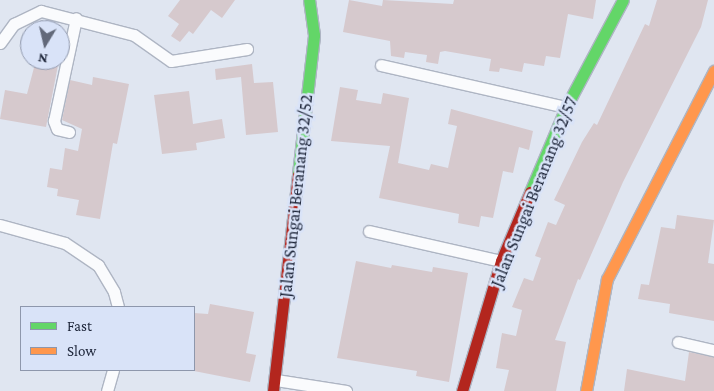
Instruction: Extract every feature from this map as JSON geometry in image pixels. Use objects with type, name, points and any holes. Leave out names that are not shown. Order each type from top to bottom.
[{"type":"street","name":"Jalan Sungai Beranang 32/52","points":[[274,385],[314,34],[309,0]]},
{"type":"street","name":"Jalan Sungai Beranang 32/57","points":[[462,391],[501,261],[566,107],[623,0]]},
{"type":"street","points":[[0,43],[26,16],[41,11],[76,18],[134,35],[171,61],[247,49]]},
{"type":"street","points":[[69,132],[57,129],[54,121],[76,18]]},
{"type":"street","points":[[382,65],[566,107]]},
{"type":"street","points":[[586,391],[607,279],[714,71]]},
{"type":"street","points":[[0,225],[66,243],[98,265],[114,292],[118,306]]},
{"type":"street","points":[[369,231],[501,261]]},
{"type":"street","points":[[678,342],[714,350]]},
{"type":"street","points":[[106,390],[113,371]]},
{"type":"street","points":[[274,385],[346,391]]},
{"type":"building","points":[[180,0],[235,0],[222,18],[211,10],[193,34],[189,31],[180,42],[171,36],[179,24],[168,16]]},
{"type":"building","points":[[349,0],[382,6],[383,0],[453,4],[454,0],[596,0],[593,19],[568,14],[560,58],[546,56],[544,66],[524,63],[522,72],[500,68],[499,72],[489,71],[491,59],[445,51],[440,52],[438,64],[426,62],[427,55],[405,52],[404,58],[391,56],[390,41],[343,32]]},
{"type":"building","points":[[657,0],[708,0],[701,27],[623,182],[580,280],[578,279],[555,340],[566,342],[556,391],[504,391],[509,370],[496,368],[502,333],[516,336],[522,310],[512,307],[524,278],[533,281],[541,258],[535,256],[548,222],[556,225],[565,205],[554,200],[582,142],[594,123],[597,125],[645,24],[649,26]]},
{"type":"building","points":[[252,64],[254,83],[273,82],[278,132],[246,135],[241,77],[216,80],[215,69]]},
{"type":"building","points":[[33,70],[57,70],[46,127],[0,119],[5,90],[27,94]]},
{"type":"building","points":[[93,77],[129,84],[117,144],[113,143],[100,219],[76,215],[79,200],[57,196],[58,189],[47,187],[50,168],[62,170],[65,148],[78,151],[82,129],[62,120],[70,80],[92,85]]},
{"type":"building","points":[[340,87],[358,90],[356,100],[381,104],[383,93],[409,98],[398,163],[429,170],[431,164],[448,168],[457,126],[448,124],[451,109],[533,131],[529,150],[519,147],[513,173],[503,171],[493,218],[481,216],[479,227],[458,223],[459,214],[379,198],[390,146],[331,141]]},
{"type":"building","points":[[189,91],[193,124],[222,119],[225,138],[196,143],[197,150],[162,154],[154,95]]},
{"type":"building","points":[[677,215],[714,220],[708,263],[714,264],[714,321],[669,313],[670,304],[638,299],[641,284],[649,285],[661,227],[675,229]]},
{"type":"building","points":[[356,261],[391,268],[392,265],[432,272],[433,267],[468,273],[449,382],[416,376],[417,371],[337,358]]},
{"type":"building","points":[[210,304],[254,312],[246,353],[256,355],[250,382],[194,371],[195,313],[208,314]]},
{"type":"building","points":[[689,352],[714,357],[714,391],[624,391],[627,369],[685,381]]},
{"type":"traffic: fast","points":[[298,174],[314,35],[309,0]]},
{"type":"traffic: fast","points":[[530,192],[566,107],[623,0]]},
{"type":"traffic: slow","points":[[586,391],[607,279],[714,71]]},
{"type":"traffic: jam","points":[[273,391],[298,174]]},
{"type":"traffic: jam","points":[[462,391],[501,261],[530,192]]}]
